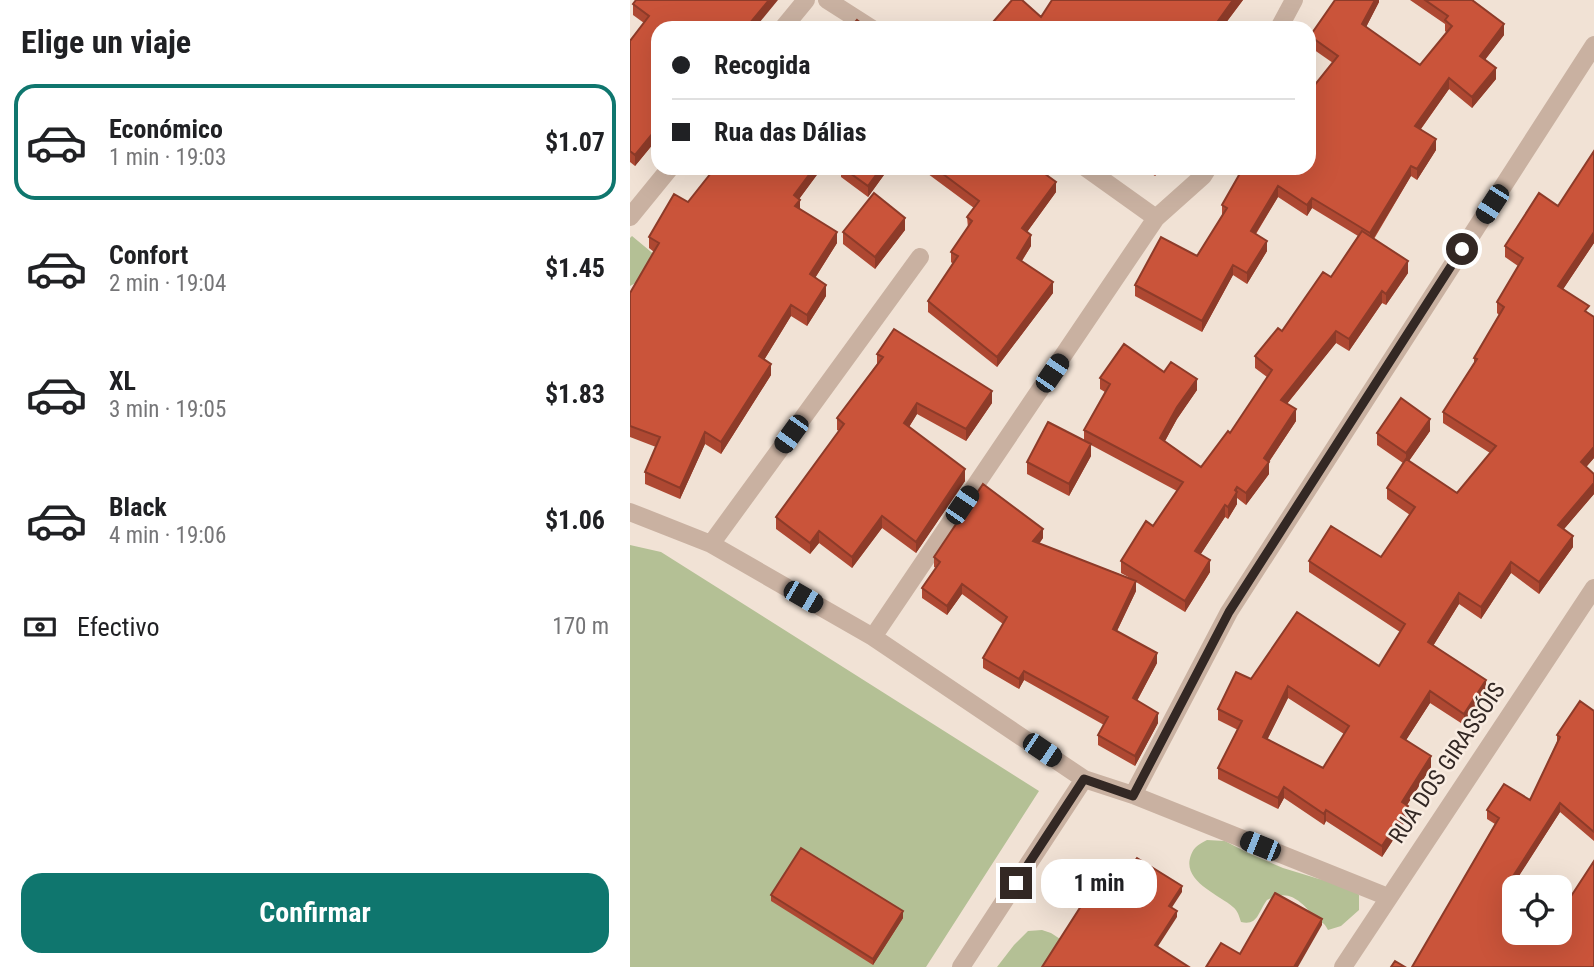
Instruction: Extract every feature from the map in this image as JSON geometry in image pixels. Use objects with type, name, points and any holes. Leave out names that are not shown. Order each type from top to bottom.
[{"type":"street","points":[[789,21],[806,0]]},
{"type":"street","points":[[827,0],[860,21]]},
{"type":"street","points":[[1283,21],[1294,0]]},
{"type":"street","points":[[1133,796],[1229,612],[1594,46]]},
{"type":"street","points":[[630,217],[664,175]]},
{"type":"street","points":[[1096,175],[1156,219]]},
{"type":"street","points":[[873,637],[1156,219],[1204,175]]},
{"type":"street","points":[[711,544],[920,257]]},
{"type":"street","points":[[630,512],[711,544],[873,637],[1084,779],[1388,897]]},
{"type":"street","name":"RUA DOS GIRASSÓIS","points":[[1343,967],[1594,588]]},
{"type":"street","points":[[961,967],[1084,779]]},
{"type":"green space","points":[[632,236],[668,266],[630,286],[630,238]]},
{"type":"green space","points":[[630,545],[661,552],[1039,791],[926,967],[630,967]]},
{"type":"green space","points":[[1207,840],[1225,841],[1283,868],[1319,879],[1336,881],[1359,895],[1359,910],[1341,926],[1328,930],[1301,903],[1283,895],[1267,900],[1251,922],[1241,922],[1235,909],[1203,886],[1191,872],[1189,864],[1192,852]]},
{"type":"green space","points":[[1042,930],[1095,962],[1089,967],[997,967],[1028,931]]},
{"type":"building","points":[[636,0],[769,0],[752,21],[651,21],[651,136],[635,155],[630,151],[630,41],[649,16],[633,4]]},
{"type":"building","points":[[1012,0],[1022,0],[1041,17],[1052,0],[1233,0],[1218,21],[994,21]]},
{"type":"building","points":[[1335,0],[1375,0],[1362,24],[1420,65],[1452,26],[1445,20],[1448,16],[1425,0],[1472,0],[1504,24],[1480,56],[1496,68],[1472,97],[1449,78],[1415,126],[1436,139],[1417,169],[1411,166],[1370,233],[1312,198],[1307,205],[1278,186],[1251,231],[1267,241],[1247,273],[1233,265],[1202,321],[1135,285],[1161,237],[1197,256],[1227,208],[1222,205],[1239,175],[1316,175],[1316,83],[1338,56],[1316,40],[1316,27]]},
{"type":"building","points":[[1594,151],[1594,232],[1558,286],[1589,306],[1585,311],[1594,317],[1594,447],[1581,462],[1594,474],[1594,483],[1558,525],[1573,536],[1539,582],[1511,562],[1481,607],[1459,593],[1428,642],[1486,680],[1464,714],[1430,691],[1401,737],[1431,756],[1402,802],[1408,806],[1382,846],[1326,810],[1324,814],[1284,787],[1278,798],[1218,768],[1242,721],[1218,709],[1236,672],[1251,679],[1297,612],[1379,666],[1405,624],[1309,561],[1331,526],[1381,557],[1415,507],[1387,488],[1406,459],[1457,493],[1496,446],[1443,412],[1477,359],[1474,358],[1504,307],[1497,302],[1523,258],[1505,246],[1539,193],[1558,206]],"holes":[[[1288,686],[1349,726],[1323,768],[1263,737]]]},
{"type":"building","points":[[709,175],[809,175],[794,195],[800,200],[795,206],[837,232],[810,274],[826,285],[807,315],[791,305],[759,356],[771,364],[721,442],[705,432],[680,488],[645,472],[660,437],[630,426],[630,293],[659,243],[649,237],[674,194],[688,202]]},
{"type":"building","points":[[853,175],[876,175],[868,186]]},
{"type":"building","points":[[944,175],[1046,175],[1056,182],[1022,228],[1031,235],[1017,258],[1053,282],[997,357],[928,301],[958,256],[951,252],[972,221],[967,217],[979,201]]},
{"type":"building","points":[[874,193],[905,218],[875,257],[843,232]]},
{"type":"building","points":[[1362,231],[1408,261],[1386,294],[1382,291],[1349,339],[1336,331],[1281,400],[1296,409],[1264,458],[1269,462],[1246,493],[1237,487],[1228,507],[1225,505],[1195,551],[1210,560],[1185,601],[1121,561],[1146,521],[1153,526],[1183,482],[1084,430],[1110,384],[1100,378],[1124,344],[1164,372],[1171,362],[1197,379],[1160,438],[1201,467],[1228,431],[1230,433],[1272,370],[1255,356],[1278,328],[1282,331],[1323,272],[1331,277]]},
{"type":"building","points":[[894,329],[992,391],[966,429],[917,403],[904,423],[965,469],[916,542],[882,516],[852,557],[819,531],[810,543],[776,517],[844,424],[837,418],[883,357],[877,354]]},
{"type":"building","points":[[1401,398],[1430,419],[1406,453],[1377,433]]},
{"type":"building","points":[[1048,422],[1091,444],[1069,484],[1027,462]]},
{"type":"building","points":[[983,484],[1043,529],[1033,541],[1136,581],[1113,629],[1157,653],[1133,698],[1158,713],[1135,756],[1098,735],[1108,717],[1024,671],[1019,679],[983,658],[1007,617],[962,584],[947,606],[922,588],[940,562],[934,557]]},
{"type":"building","points":[[1580,701],[1594,711],[1594,832],[1560,803],[1514,875],[1502,875],[1502,945],[1572,945],[1572,895],[1594,861],[1594,967],[1412,967],[1499,818],[1487,810],[1504,784],[1530,800],[1560,737],[1557,735]]},
{"type":"building","points":[[801,848],[903,911],[873,959],[771,895]]},
{"type":"building","points":[[1137,858],[1182,886],[1169,906],[1177,911],[1155,945],[1189,967],[1042,967],[1108,864],[1125,875]]},
{"type":"building","points":[[1275,893],[1322,919],[1294,967],[1206,967],[1221,943],[1240,954]]},
{"type":"building","points":[[1395,961],[1405,967],[1391,967]]},
{"type":"route","points":[[1016,883],[1084,779],[1133,796],[1229,612],[1462,249]]}]
